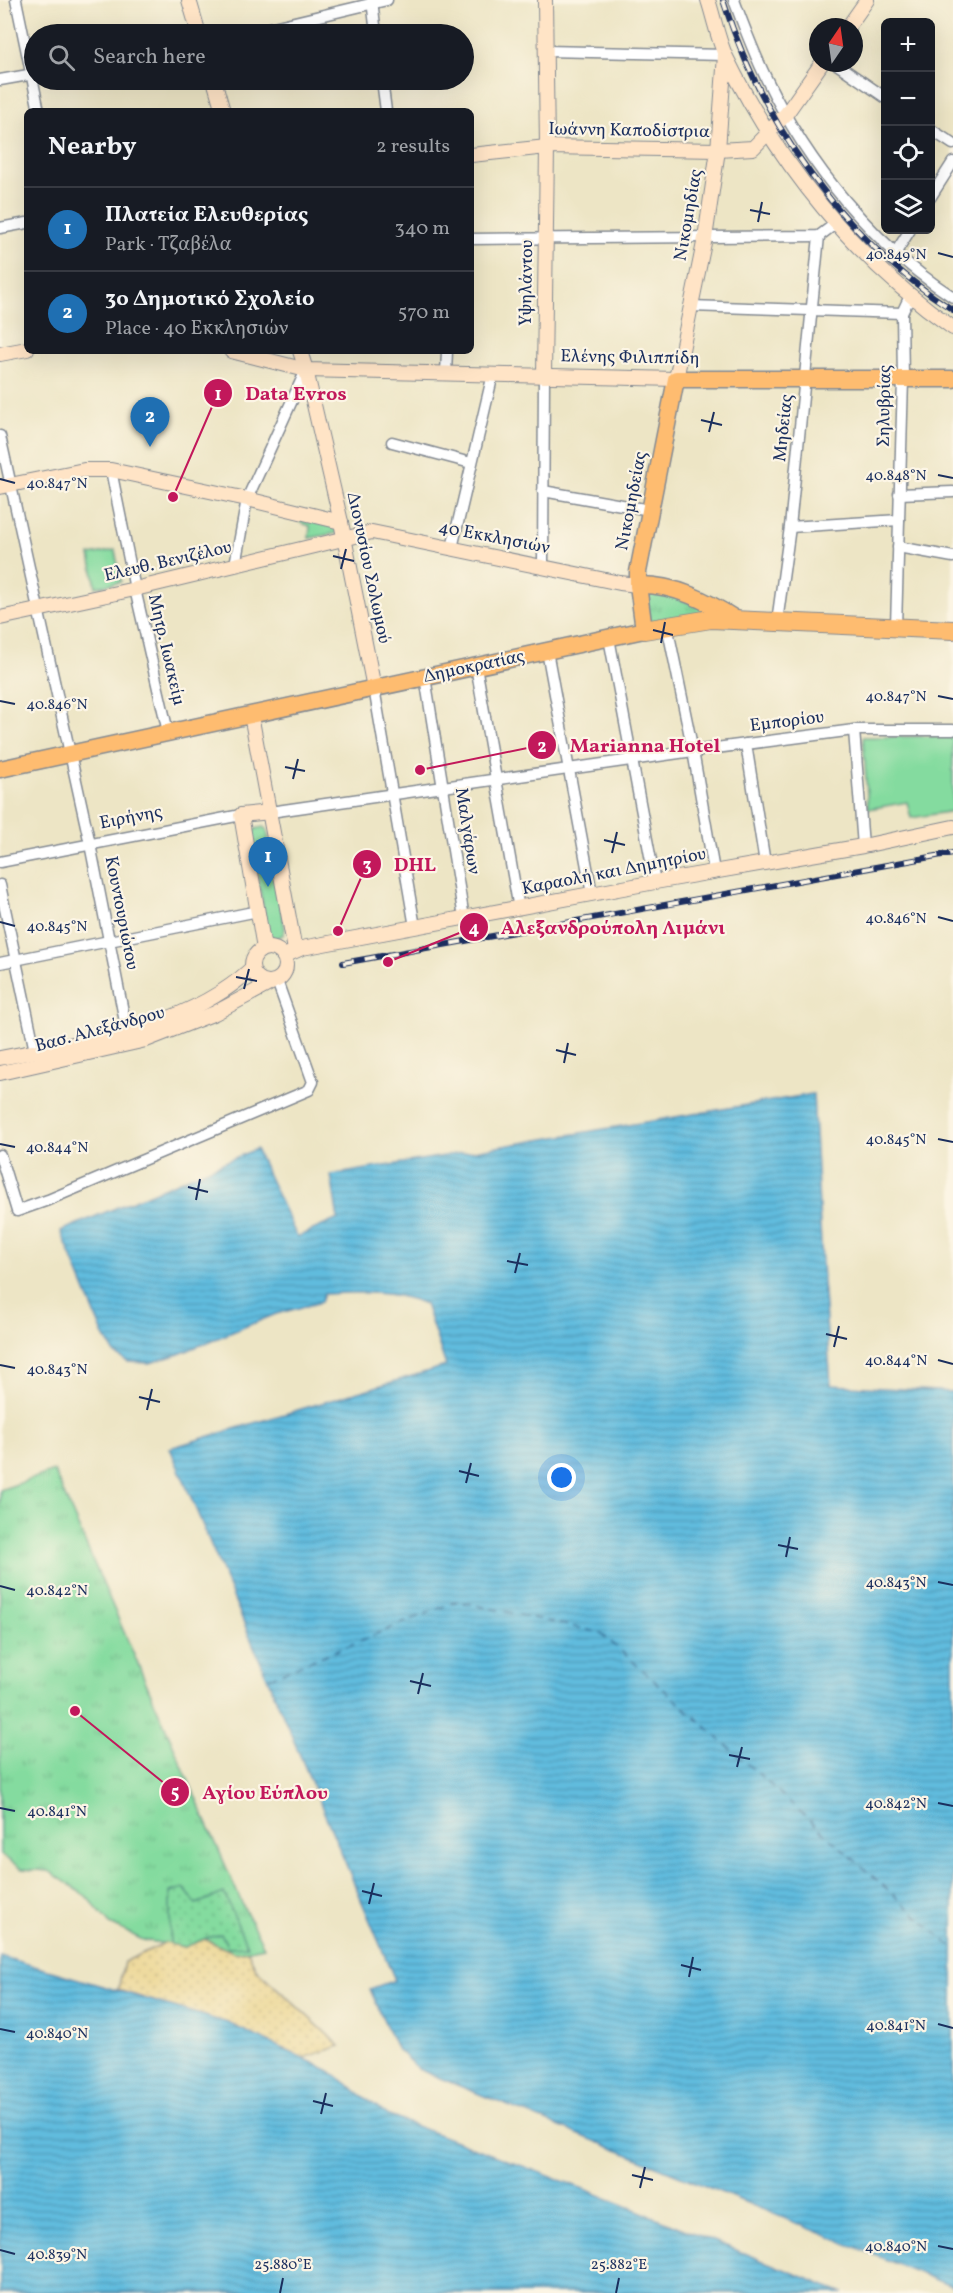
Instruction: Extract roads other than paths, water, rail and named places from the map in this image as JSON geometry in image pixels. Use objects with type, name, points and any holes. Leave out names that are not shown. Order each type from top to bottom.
[{"type":"highway","name":"Δημοκρατίας","points":[[644,630],[700,620],[737,620],[953,630]]},
{"type":"main road","name":"Ελένης Φιλιππίδη","points":[[676,379],[953,379]]},
{"type":"main road","name":"Νικομηδείας","points":[[644,630],[638,585],[650,510],[676,379]]},
{"type":"main road","points":[[638,585],[665,588],[699,598],[737,620]]},
{"type":"main road","name":"Δημοκρατίας","points":[[0,769],[644,630]]},
{"type":"street","points":[[16,0],[24,35]]},
{"type":"street","points":[[189,0],[197,24]]},
{"type":"street","points":[[284,24],[387,0]]},
{"type":"street","name":"Υψηλάντου","points":[[543,567],[545,0]]},
{"type":"street","points":[[708,0],[725,55],[777,124],[835,224],[910,296],[953,328]]},
{"type":"street","points":[[734,0],[752,46],[777,124],[817,162],[842,195],[896,252],[926,278],[953,297]]},
{"type":"street","points":[[854,18],[867,0]]},
{"type":"street","points":[[372,2],[375,24]]},
{"type":"street","points":[[546,51],[725,55]]},
{"type":"street","name":"Νικομηδίας","points":[[676,379],[705,238],[718,150],[725,55]]},
{"type":"street","points":[[777,124],[815,72]]},
{"type":"street","points":[[847,72],[881,95]]},
{"type":"street","points":[[0,80],[24,76]]},
{"type":"street","points":[[36,90],[39,108]]},
{"type":"street","points":[[217,90],[223,108]]},
{"type":"street","points":[[383,90],[386,108]]},
{"type":"street","name":"Ιωάννη Καποδίστρια","points":[[474,155],[546,147],[718,150],[753,148],[777,124]]},
{"type":"street","points":[[935,132],[953,144]]},
{"type":"street","points":[[935,190],[953,162]]},
{"type":"street","points":[[0,228],[24,224]]},
{"type":"street","points":[[474,239],[819,236],[835,224]]},
{"type":"street","points":[[896,252],[907,234]]},
{"type":"street","name":"Μηδείας","points":[[777,622],[806,380],[819,236]]},
{"type":"street","name":"Σηλυβρίας","points":[[896,627],[903,379],[902,313],[910,296]]},
{"type":"street","points":[[690,306],[902,313]]},
{"type":"street","points":[[0,354],[24,350]]},
{"type":"street","name":"Ελένης Φιλιππίδη","points":[[243,354],[306,370],[676,379]]},
{"type":"street","name":"Διονυσίου Σολωμού","points":[[301,354],[341,522],[374,688]]},
{"type":"street","points":[[446,374],[447,354]]},
{"type":"street","points":[[234,565],[247,499],[306,370]]},
{"type":"street","points":[[452,548],[493,374]]},
{"type":"street","name":"Κουντουριώτου","points":[[0,436],[5,486],[39,610],[90,844],[128,1037]]},
{"type":"street","points":[[392,442],[471,463]]},
{"type":"street","points":[[5,486],[84,470],[111,470],[341,522]]},
{"type":"street","name":"Μητρ. Ιωακείμ","points":[[111,470],[135,589],[168,732]]},
{"type":"street","points":[[543,491],[650,510]]},
{"type":"street","points":[[899,494],[953,492]]},
{"type":"street","points":[[790,527],[899,520]]},
{"type":"street","name":"40 Εκκλησιών","points":[[344,538],[376,532],[638,585]]},
{"type":"street","name":"Ελευθ. Βενιζέλου","points":[[0,618],[135,589],[344,538]]},
{"type":"street","points":[[898,547],[953,558]]},
{"type":"street","points":[[667,626],[693,751],[714,871]]},
{"type":"street","points":[[609,638],[655,882]]},
{"type":"street","points":[[547,651],[592,894]]},
{"type":"street","points":[[476,666],[519,909]]},
{"type":"street","name":"Μαλγάρων","points":[[425,677],[464,918]]},
{"type":"street","points":[[374,688],[415,927]]},
{"type":"street","points":[[251,715],[270,812],[289,953],[285,973],[274,982],[261,981],[251,969],[252,958],[264,948],[289,953]]},
{"type":"street","points":[[854,730],[864,846]]},
{"type":"street","name":"Εμπορίου","points":[[270,812],[854,730],[953,730]]},
{"type":"street","points":[[747,744],[765,863]]},
{"type":"street","name":"Ειρήνης","points":[[0,862],[241,815],[270,812]]},
{"type":"street","points":[[241,815],[264,948]]},
{"type":"street","name":"Καραολή και Δημητρίου","points":[[289,953],[714,871],[864,846],[953,827]]},
{"type":"street","points":[[0,885],[35,1052]]},
{"type":"street","points":[[0,963],[258,911]]},
{"type":"street","name":"Βασ. Αλεξάνδρου","points":[[0,1073],[38,1066],[128,1037],[156,1022],[199,1005],[228,989],[251,969]]},
{"type":"street","points":[[0,1155],[17,1211],[312,1088],[312,1079],[274,982]]},
{"type":"street","name":"Βασ. Αλεξάνδρου","points":[[0,1059],[128,1037],[146,1040],[215,1013],[274,982]]},
{"type":"water","points":[[813,1094],[831,1385],[953,1392],[953,2287],[418,2069],[396,2048],[370,1989],[395,1980],[170,1448],[446,1366],[425,1304],[388,1294],[324,1294],[321,1302],[276,1314],[179,1354],[150,1363],[128,1362],[115,1354],[103,1334],[61,1231],[256,1149],[297,1237],[338,1219],[331,1175]]},
{"type":"water","points":[[0,1956],[228,2023],[330,2071],[389,2116],[589,2191],[843,2293],[0,2293]]},
{"type":"railway","points":[[723,0],[760,91],[784,134],[811,175],[876,249],[913,281],[953,310]]},
{"type":"railway","points":[[343,963],[953,853]]},
{"type":"place","name":"3ο Δημοτικό Σχολείο","points":[[150,447]]},
{"type":"place","name":"Data Evros","points":[[173,497]]},
{"type":"place","name":"Marianna Hotel","points":[[420,770]]},
{"type":"place","name":"Πλατεία Ελευθερίας","points":[[268,887]]},
{"type":"place","name":"DHL","points":[[338,931]]},
{"type":"place","name":"Αλεξανδρούπολη Λιμάνι","points":[[388,962]]},
{"type":"place","name":"Αγίου Εύπλου","points":[[75,1711]]}]
